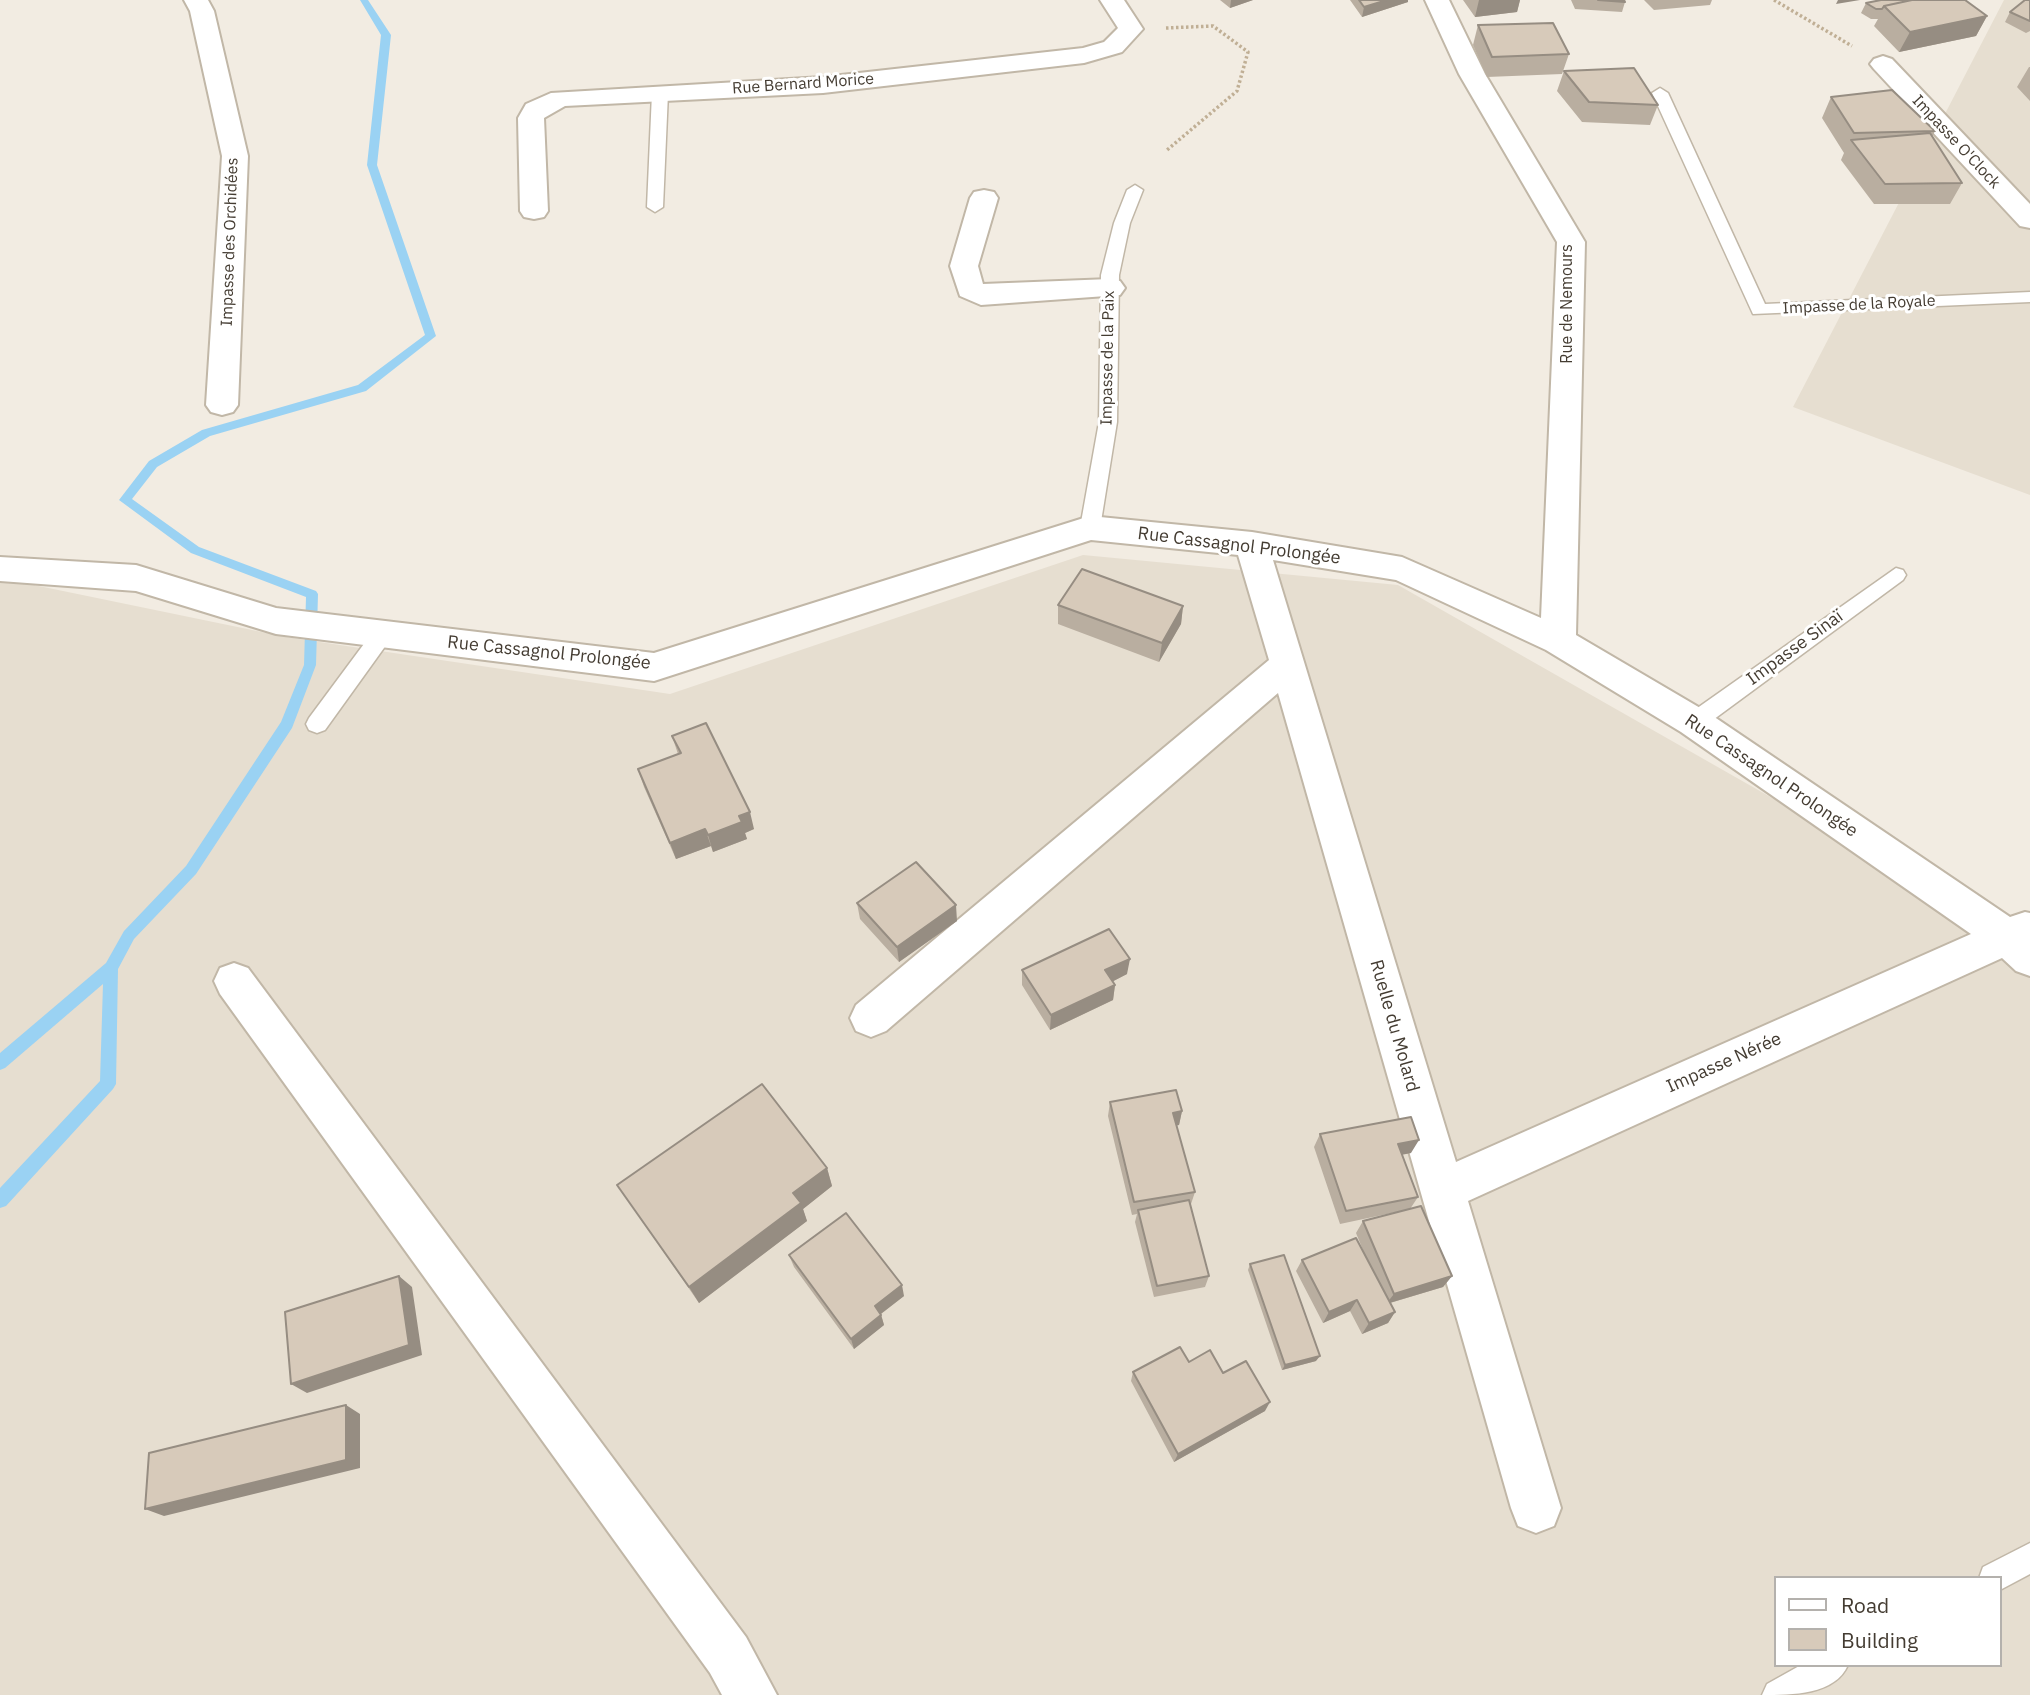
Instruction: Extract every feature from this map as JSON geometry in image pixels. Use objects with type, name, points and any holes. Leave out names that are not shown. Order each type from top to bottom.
[{"type":"street","name":"Impasse des Orchidées","points":[[196,0],[202,12],[235,156],[222,405]]},
{"type":"street","points":[[1112,0],[1131,29]]},
{"type":"street","name":"Rue de Nemours","points":[[1437,0],[1472,74],[1571,242],[1558,641]]},
{"type":"street","name":"Rue Bernard Morice","points":[[534,211],[531,118],[536,110],[560,99],[823,85],[1084,55],[1113,47],[1131,29]]},
{"type":"street","name":"Impasse O'Clock","points":[[1883,64],[2030,220]]},
{"type":"street","points":[[984,198],[964,266],[970,289],[981,296],[1110,288]]},
{"type":"street","name":"Rue Cassagnol Prolongée","points":[[0,569],[136,578],[276,621],[654,667],[1090,527],[1252,544],[1402,569],[1558,641],[1694,722],[2021,940]]},
{"type":"street","name":"Ruelle du Molard","points":[[1252,544],[1536,1508]]},
{"type":"street","points":[[871,1017],[1287,664]]},
{"type":"street","name":"Impasse Nérée","points":[[1443,1190],[2021,940]]},
{"type":"street","points":[[234,981],[729,1655],[751,1695]]},
{"type":"lane","points":[[655,207],[660,166],[660,93]]},
{"type":"lane","name":"Impasse de la Royale","points":[[1660,93],[1759,310],[2030,297]]},
{"type":"lane","name":"Impasse de la Paix","points":[[1090,527],[1108,422],[1110,288],[1122,223],[1135,190]]},
{"type":"lane","name":"Impasse Sinaï","points":[[1694,722],[1896,575]]},
{"type":"lane","points":[[317,724],[370,634]]},
{"type":"lane","points":[[1998,1576],[2030,1558]]},
{"type":"lane","points":[[1778,1695],[1829,1667]]},
{"type":"path","points":[[1774,0],[1883,64]]},
{"type":"path","points":[[1131,29],[1213,26],[1248,52],[1237,91],[1167,150]]},
{"type":"shaded area","points":[[2004,0],[2030,0],[2030,495],[1793,407]]},
{"type":"shaded area","points":[[1083,555],[1398,585],[1997,926],[2030,959],[2030,1695],[0,1695],[0,578],[286,637],[670,694]]},
{"type":"building","points":[[1359,0],[1387,0],[1364,7]]},
{"type":"building","points":[[1912,0],[1884,6],[1882,9],[1876,9],[1866,3]]},
{"type":"building","points":[[1912,0],[1965,0],[1987,16],[1910,32],[1884,6]]},
{"type":"building","points":[[2025,0],[2030,0],[2030,21],[2010,12]]},
{"type":"building","points":[[1553,23],[1569,54],[1492,57],[1478,25]]},
{"type":"building","points":[[1634,68],[1658,105],[1589,102],[1564,71]]},
{"type":"building","points":[[1892,90],[1935,131],[1854,133],[1831,97]]},
{"type":"building","points":[[1930,133],[1962,183],[1885,184],[1851,140]]},
{"type":"building","points":[[1082,569],[1183,606],[1162,643],[1058,605]]},
{"type":"building","points":[[706,723],[750,812],[739,816],[742,822],[708,835],[705,829],[670,843],[638,769],[681,753],[672,736]]},
{"type":"building","points":[[916,862],[956,905],[897,947],[857,903]]},
{"type":"building","points":[[1109,929],[1130,959],[1105,970],[1115,985],[1051,1015],[1022,970]]},
{"type":"building","points":[[762,1084],[827,1168],[793,1193],[801,1203],[689,1287],[617,1185]]},
{"type":"building","points":[[1176,1090],[1182,1111],[1173,1113],[1195,1192],[1134,1202],[1110,1102]]},
{"type":"building","points":[[1411,1117],[1419,1140],[1398,1144],[1418,1197],[1346,1211],[1320,1134]]},
{"type":"building","points":[[1189,1200],[1209,1276],[1157,1286],[1138,1210]]},
{"type":"building","points":[[1421,1206],[1452,1276],[1394,1294],[1363,1221]]},
{"type":"building","points":[[846,1213],[902,1285],[875,1306],[881,1315],[851,1339],[789,1255]]},
{"type":"building","points":[[1356,1238],[1395,1312],[1369,1323],[1357,1300],[1329,1312],[1302,1260]]},
{"type":"building","points":[[1284,1255],[1320,1356],[1285,1365],[1250,1264]]},
{"type":"building","points":[[399,1276],[409,1345],[291,1384],[285,1312]]},
{"type":"building","points":[[1180,1347],[1189,1362],[1210,1350],[1223,1373],[1246,1361],[1270,1402],[1178,1454],[1133,1372]]},
{"type":"building","points":[[346,1405],[346,1460],[145,1509],[149,1453]]},
{"type":"waterway","points":[[111,968],[129,935],[191,870],[287,724],[310,665],[312,594],[195,550],[125,500],[153,464],[206,433],[362,388],[431,336],[372,165],[386,35],[364,0]]},
{"type":"waterway","points":[[0,1063],[111,968]]},
{"type":"waterway","points":[[0,1200],[108,1084],[111,968]]}]
